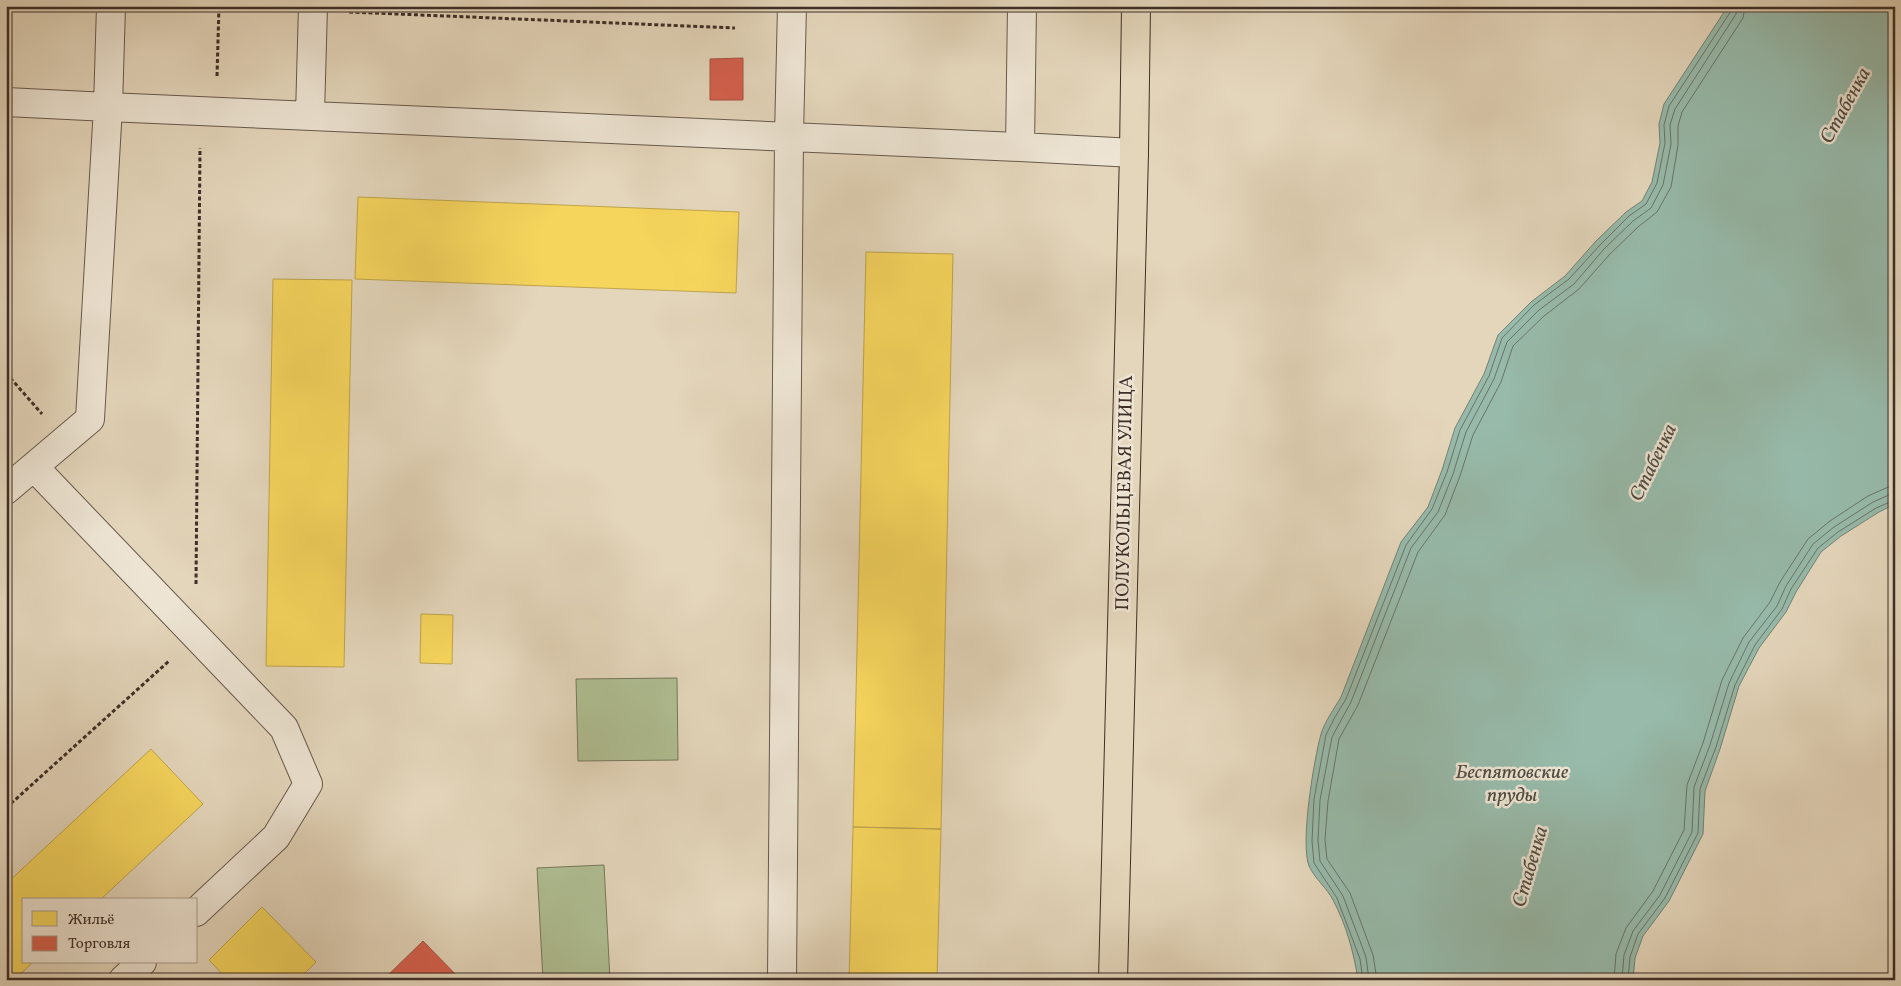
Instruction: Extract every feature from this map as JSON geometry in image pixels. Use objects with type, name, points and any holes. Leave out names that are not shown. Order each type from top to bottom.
[{"type":"main road","name":"ПОЛУКОЛЬЦЕВАЯ УЛИЦА","points":[[1113,980],[1136,6]]},
{"type":"lane","points":[[6,490],[90,419],[108,106],[111,6]]},
{"type":"lane","points":[[782,980],[789,136],[792,6]]},
{"type":"lane","points":[[1020,147],[1022,6]]},
{"type":"lane","points":[[310,115],[313,9]]},
{"type":"lane","points":[[6,102],[1134,153]]},
{"type":"lane","points":[[34,467],[284,728],[308,784],[276,838],[198,910]]},
{"type":"lane","points":[[123,980],[140,964]]},
{"type":"path","points":[[161,6],[313,9],[735,28]]},
{"type":"path","points":[[6,808],[195,637],[200,140],[216,111],[219,7]]},
{"type":"path","points":[[6,373],[65,440]]},
{"type":"shaded area","points":[[677,678],[678,760],[578,761],[576,679]]},
{"type":"shaded area","points":[[604,865],[610,980],[543,980],[537,868]]},
{"type":"water","name":"Беспятовские пруды","points":[[1728,6],[1895,6],[1895,504],[1841,536],[1821,552],[1786,612],[1759,648],[1739,686],[1705,791],[1703,834],[1669,901],[1643,936],[1635,958],[1633,980],[1358,980],[1352,949],[1338,909],[1309,866],[1307,855],[1306,839],[1309,801],[1318,746],[1323,729],[1341,697],[1401,542],[1428,507],[1455,428],[1484,374],[1498,335],[1531,302],[1565,276],[1596,241],[1626,212],[1642,201],[1652,182],[1660,143],[1659,124],[1664,104]]},
{"type":"building: Жильё","points":[[358,197],[739,212],[736,293],[355,279]]},
{"type":"building: Жильё","points":[[866,252],[953,254],[941,829],[853,827]]},
{"type":"building: Жильё","points":[[273,279],[352,280],[344,667],[266,666]]},
{"type":"building: Жильё","points":[[421,614],[453,615],[452,664],[420,663]]},
{"type":"building: Жильё","points":[[151,749],[203,804],[102,898],[22,898],[22,964],[31,964],[14,980],[6,980],[6,884]]},
{"type":"building: Жильё","points":[[853,827],[941,829],[937,980],[849,980]]},
{"type":"building: Жильё","points":[[262,907],[316,962],[298,980],[228,980],[209,960]]},
{"type":"building: Торговля","points":[[743,58],[743,100],[710,100],[710,59]]},
{"type":"building: Торговля","points":[[423,941],[461,980],[383,980]]},
{"type":"water label","name":"Стабенка","points":[[1846,106]]},
{"type":"water label","name":"Стабенка","points":[[1654,463]]},
{"type":"water label","name":"Стабенка","points":[[1531,867]]}]
